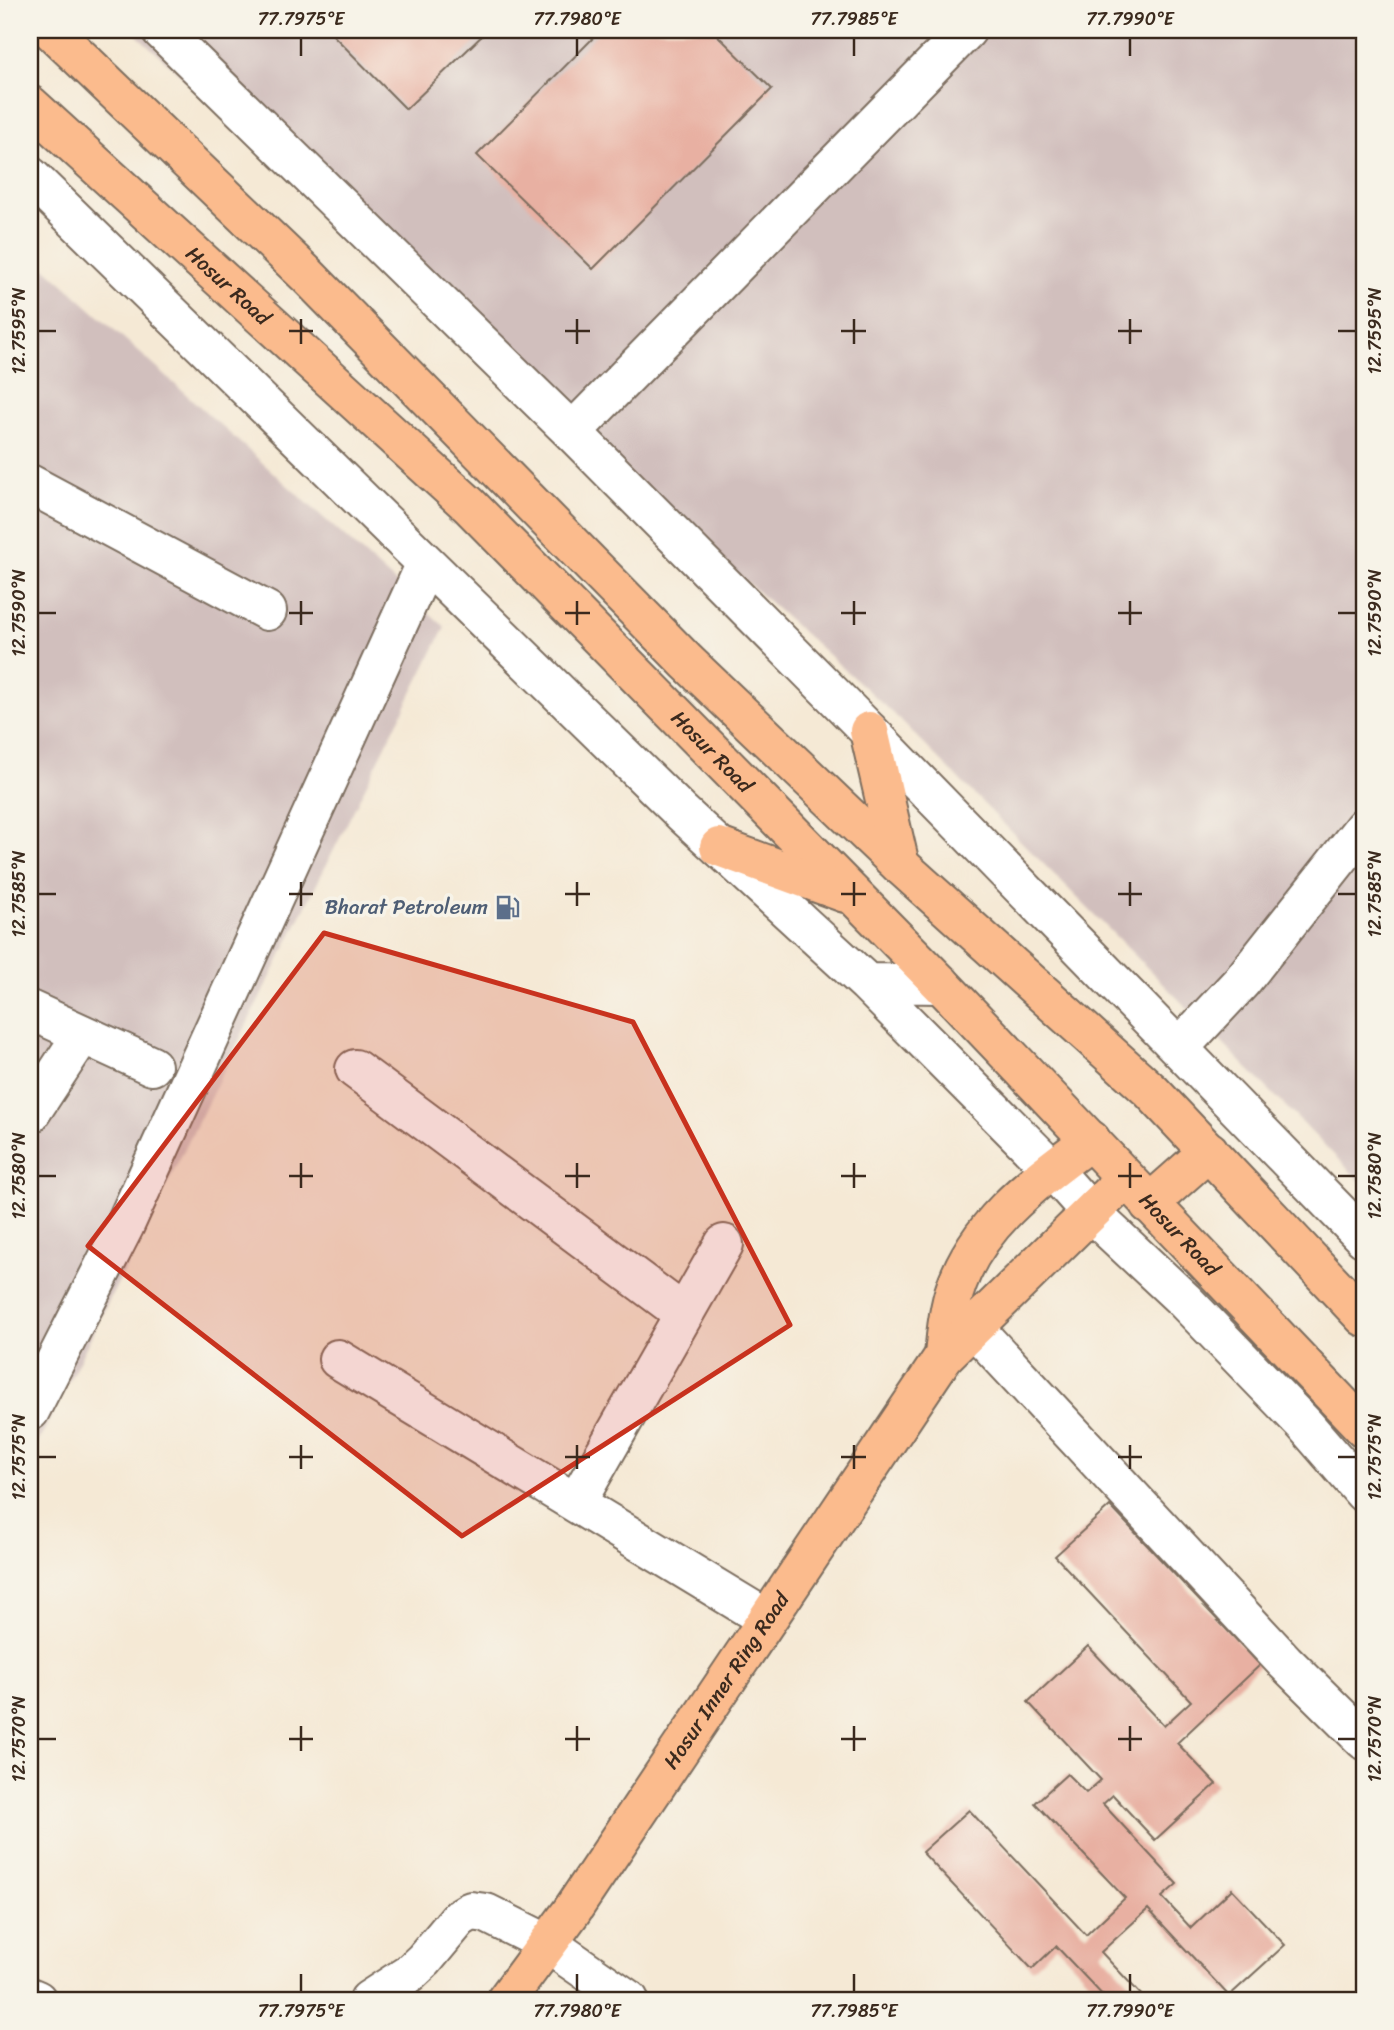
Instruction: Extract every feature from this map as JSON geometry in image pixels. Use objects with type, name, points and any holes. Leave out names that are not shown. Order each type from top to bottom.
[{"type":"main road","points":[[51,30],[307,275],[687,662],[900,865],[1152,1091],[1364,1317]]},
{"type":"main road","name":"Hosur Road","points":[[30,105],[468,505],[941,984],[1364,1428]]},
{"type":"main road","points":[[869,731],[900,865]]},
{"type":"main road","points":[[719,848],[854,896]]},
{"type":"main road","name":"Hosur Inner Ring Road","points":[[944,1356],[948,1320],[955,1292],[991,1224],[1052,1169],[1091,1140]]},
{"type":"main road","name":"Hosur Inner Ring Road","points":[[506,2000],[548,1944],[944,1356],[1090,1212],[1137,1191],[1209,1152]]},
{"type":"street","points":[[161,30],[572,432],[869,731],[1364,1238]]},
{"type":"street","points":[[572,432],[967,30]]},
{"type":"street","points":[[30,176],[719,848],[867,983],[1052,1169],[1090,1212],[1184,1300],[1304,1425],[1364,1493]]},
{"type":"street","points":[[30,485],[267,611]]},
{"type":"street","points":[[30,1411],[125,1225],[426,563]]},
{"type":"street","points":[[1178,1048],[1241,981],[1364,827]]},
{"type":"street","points":[[867,983],[941,984]]},
{"type":"street","points":[[30,1010],[152,1066]]},
{"type":"street","points":[[30,1114],[82,1035]]},
{"type":"street","points":[[355,1069],[684,1314]]},
{"type":"street","points":[[576,1503],[724,1244]]},
{"type":"street","points":[[972,1326],[1285,1662],[1364,1740]]},
{"type":"street","points":[[338,1359],[767,1619]]},
{"type":"street","points":[[369,2000],[409,1975],[459,1918],[471,1911],[486,1913],[548,1944],[629,2000]]},
{"type":"street","points":[[30,1997],[37,2000]]},
{"type":"highlighted area","points":[[324,933],[633,1022],[790,1325],[462,1536],[88,1246]]},
{"type":"shaded area","points":[[131,30],[1364,30],[1364,1185],[893,713]]},
{"type":"shaded area","points":[[30,254],[445,627],[30,1459]]},
{"type":"building","points":[[328,30],[488,30],[406,109]]},
{"type":"building","points":[[601,30],[712,30],[772,89],[593,269],[477,155]]},
{"type":"building","points":[[1110,1506],[1260,1665],[1177,1743],[1216,1784],[1155,1840],[1113,1795],[1103,1804],[1177,1884],[1162,1897],[1191,1928],[1232,1889],[1285,1945],[1229,1996],[1148,1909],[1101,1952],[1146,2000],[1107,2000],[1056,1946],[1032,1969],[922,1852],[969,1810],[1086,1935],[1125,1898],[1035,1803],[1067,1774],[1086,1793],[1101,1780],[1028,1702],[1088,1646],[1164,1726],[1191,1701],[1055,1556]]},
{"type":"place","name":"Bharat Petroleum","points":[[508,907]]}]
